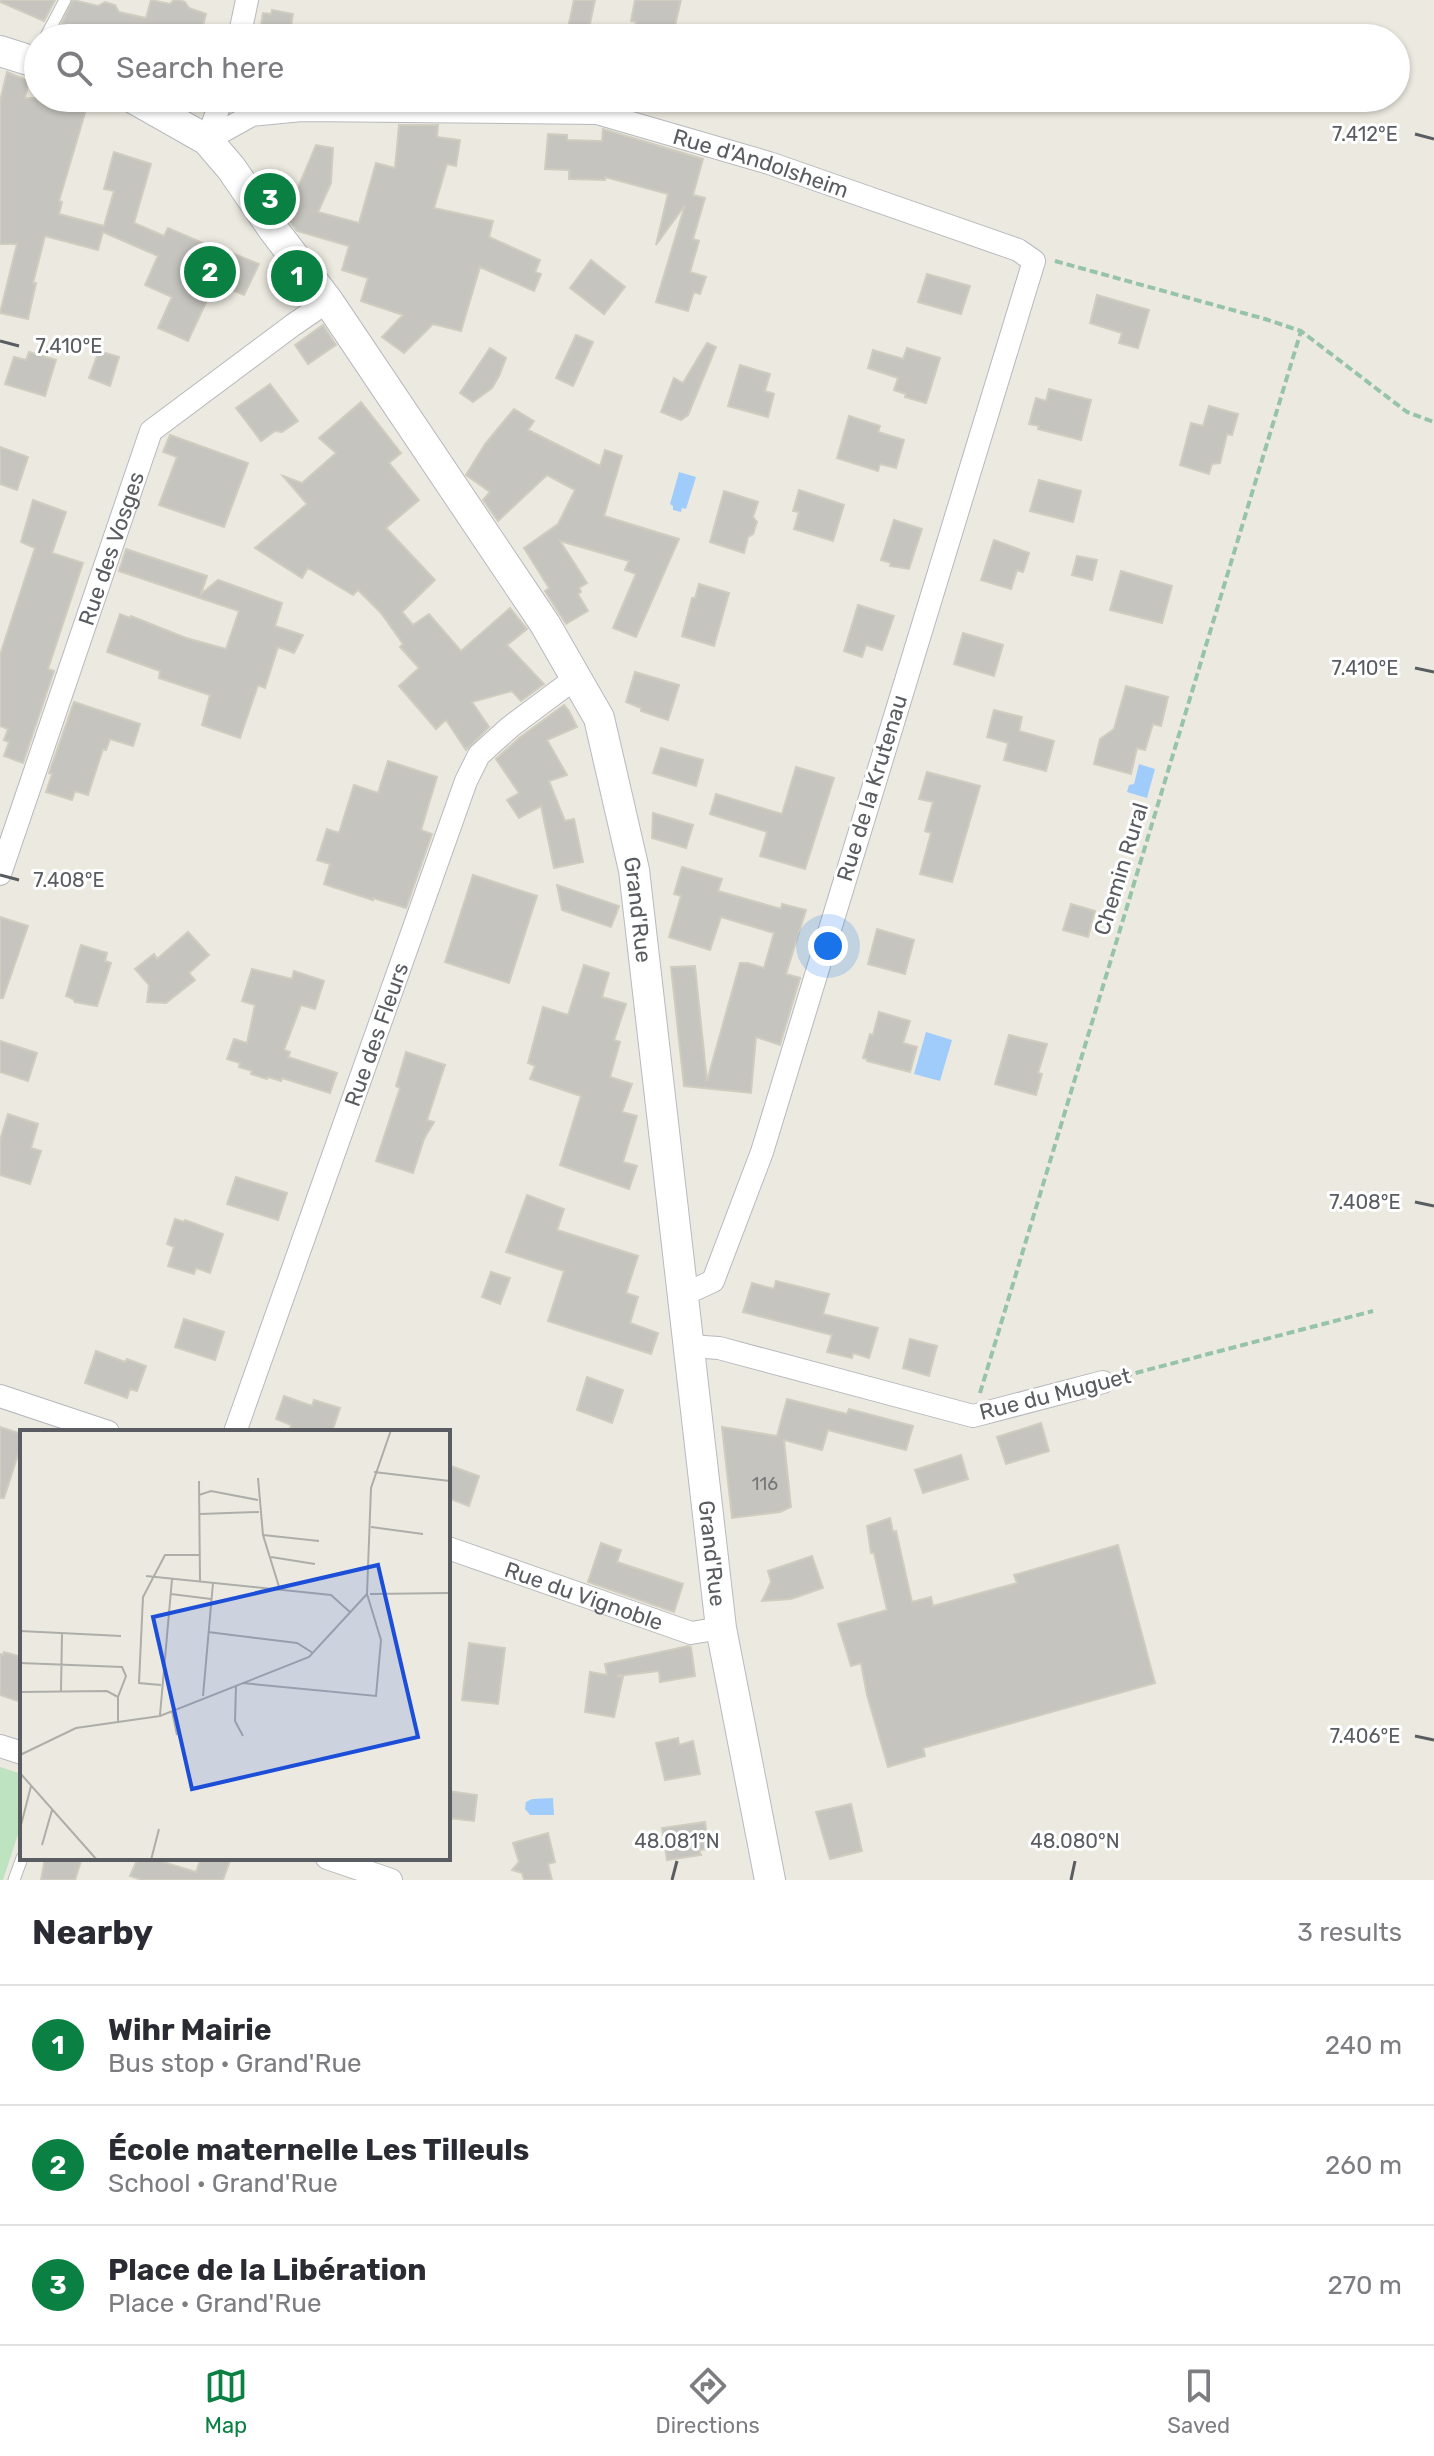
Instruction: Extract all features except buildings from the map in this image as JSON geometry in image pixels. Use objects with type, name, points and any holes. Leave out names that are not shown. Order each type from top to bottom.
[{"type":"street","points":[[242,24],[247,0]]},
{"type":"street","points":[[0,51],[24,53]]},
{"type":"street","name":"Grand'Rue","points":[[158,112],[207,140],[328,301],[545,624],[599,718],[634,870],[721,1628],[770,1880]]},
{"type":"street","points":[[207,140],[217,112]]},
{"type":"street","name":"Rue d'Andolsheim","points":[[207,140],[252,115],[282,112]]},
{"type":"street","name":"Rue d'Andolsheim","points":[[499,112],[597,113],[786,169],[1018,250],[1034,261]]},
{"type":"street","name":"Rue de la Krutenau","points":[[683,1295],[713,1281],[762,1152],[1034,261]]},
{"type":"street","name":"Rue des Vosges","points":[[0,874],[9,821],[151,431],[328,301]]},
{"type":"street","name":"Rue des Fleurs","points":[[236,1430],[466,781],[479,755],[510,727],[577,677]]},
{"type":"street","name":"Rue du Muguet","points":[[689,1346],[719,1348],[973,1416],[1103,1382]]},
{"type":"street","points":[[0,1396],[102,1430]]},
{"type":"street","name":"Rue du Vignoble","points":[[450,1549],[691,1633],[721,1628]]},
{"type":"street","points":[[0,1746],[20,1752]]},
{"type":"street","points":[[333,1860],[391,1880]]},
{"type":"lane","points":[[54,24],[65,0]]},
{"type":"lane","points":[[14,1880],[21,1860]]},
{"type":"path","points":[[1034,261],[1056,261],[1301,331],[1407,412],[1434,422]]},
{"type":"path","name":"Chemin Rural","points":[[973,1416],[1301,331]]},
{"type":"path","name":"Rue du Muguet","points":[[1103,1382],[1373,1311]]},
{"type":"green space","points":[[0,1767],[20,1773],[20,1828],[3,1880],[0,1880]]},
{"type":"water","points":[[679,472],[696,477],[686,509],[682,508],[681,512],[673,510],[670,504]]},
{"type":"water","points":[[1139,764],[1155,769],[1147,798],[1127,792],[1129,785],[1134,784]]},
{"type":"water","points":[[926,1032],[952,1040],[940,1081],[914,1074]]},
{"type":"water","points":[[553,1798],[554,1815],[530,1815],[525,1809],[526,1802],[532,1799]]},
{"type":"place","name":"Place de la Libération","points":[[270,199]]},
{"type":"place","name":"École maternelle Les Tilleuls","points":[[210,272]]},
{"type":"place","name":"Wihr Mairie","points":[[297,276]]}]
